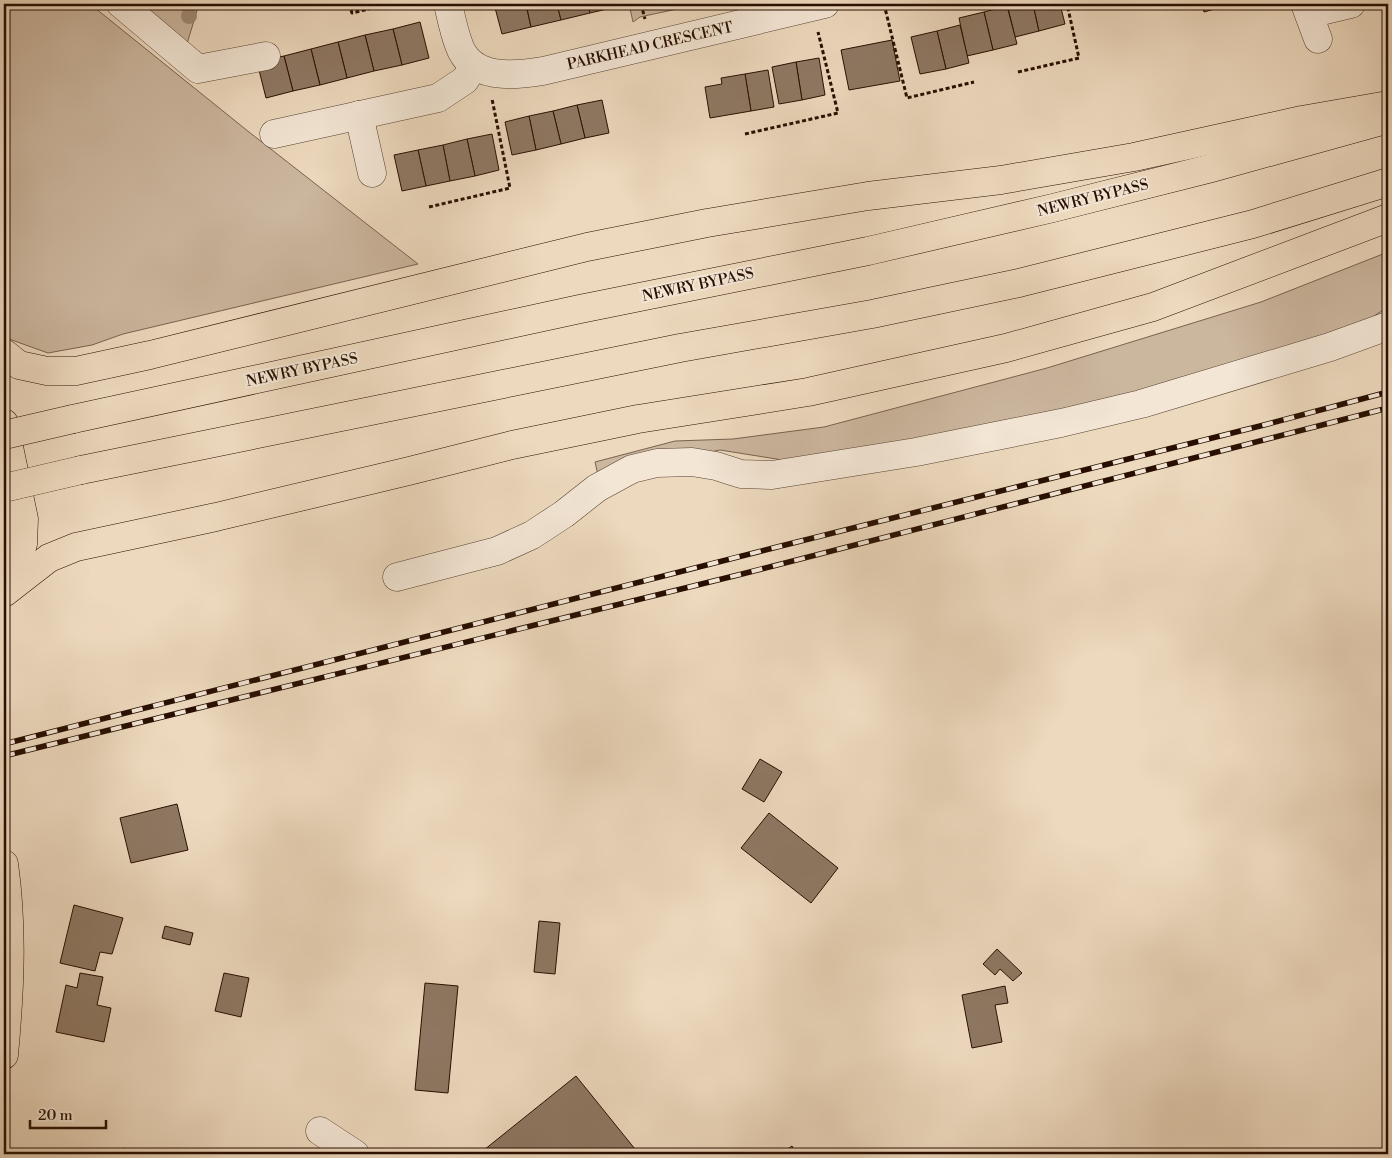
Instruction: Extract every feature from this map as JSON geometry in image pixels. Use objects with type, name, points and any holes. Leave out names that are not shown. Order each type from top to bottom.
[{"type":"main road","points":[[4,353],[19,365],[47,371],[76,371],[596,245],[707,222],[868,196],[1001,180],[1134,158],[1302,120],[1388,105]]},
{"type":"main road","name":"NEWRY BYPASS","points":[[4,435],[580,309],[868,251],[1063,206],[1388,120]]},
{"type":"main road","points":[[4,488],[81,470],[680,348],[872,314],[1019,282],[1253,224],[1388,182]]},
{"type":"main road","points":[[6,590],[49,558],[76,547],[255,508],[512,445],[638,419],[808,392],[1006,348],[1153,307],[1388,218]]},
{"type":"main road","points":[[4,423],[24,519],[23,544],[6,590]]},
{"type":"main road","points":[[4,1055],[9,995],[10,940],[5,879]]},
{"type":"street","points":[[121,4],[198,69],[266,56]]},
{"type":"street","points":[[274,134],[438,98],[465,80],[473,66],[459,47],[448,4]]},
{"type":"street","points":[[1311,19],[1351,4]]},
{"type":"street","name":"PARKHEAD CRESCENT","points":[[473,66],[500,74],[524,74],[543,71],[819,5]]},
{"type":"street","points":[[360,116],[372,173]]},
{"type":"street","points":[[397,578],[497,551],[532,535],[564,514],[597,488],[632,469],[657,463],[692,462],[716,466],[741,474],[772,475],[916,452],[1061,423],[1141,404],[1330,347],[1388,326]]},
{"type":"street","points":[[320,1131],[355,1154]]},
{"type":"path","points":[[349,4],[352,13],[389,4]]},
{"type":"path","points":[[641,4],[645,19]]},
{"type":"path","points":[[884,4],[907,98],[974,82]]},
{"type":"path","points":[[1018,72],[1079,58],[1067,4]]},
{"type":"path","points":[[745,134],[838,113],[819,5]]},
{"type":"path","points":[[429,207],[510,188],[491,100],[500,74]]},
{"type":"shaded area","points":[[4,4],[90,4],[249,132],[418,264],[123,334],[92,345],[48,353],[9,339],[4,332]]},
{"type":"shaded area","points":[[142,4],[199,4],[186,47]]},
{"type":"shaded area","points":[[629,4],[700,4],[640,17],[633,22]]},
{"type":"shaded area","points":[[1388,252],[1388,307],[1357,327],[1170,387],[957,433],[789,461],[720,450],[598,475],[595,462],[675,441],[733,439],[824,427],[1047,368],[1261,302]]},
{"type":"building","points":[[494,4],[526,4],[531,27],[502,34]]},
{"type":"building","points":[[526,4],[557,4],[561,20],[531,27]]},
{"type":"building","points":[[557,4],[588,4],[590,13],[561,20]]},
{"type":"building","points":[[588,4],[619,4],[620,6],[590,13]]},
{"type":"building","points":[[1007,4],[1033,4],[1039,31],[1015,37]]},
{"type":"building","points":[[1033,4],[1060,4],[1065,24],[1039,31]]},
{"type":"building","points":[[1202,4],[1232,4],[1204,12]]},
{"type":"building","points":[[1007,6],[1017,44],[993,50],[984,12]]},
{"type":"building","points":[[984,12],[993,50],[967,56],[959,18]]},
{"type":"building","points":[[420,22],[429,58],[402,65],[393,29]]},
{"type":"building","points":[[960,25],[969,63],[946,69],[937,31]]},
{"type":"building","points":[[393,29],[402,65],[374,71],[365,35]]},
{"type":"building","points":[[937,31],[946,69],[920,74],[911,37]]},
{"type":"building","points":[[365,35],[374,71],[347,78],[338,42]]},
{"type":"building","points":[[892,40],[900,81],[849,90],[841,50]]},
{"type":"building","points":[[338,42],[347,78],[320,85],[311,49]]},
{"type":"building","points":[[311,49],[320,85],[293,91],[284,56]]},
{"type":"building","points":[[284,56],[293,91],[266,98],[257,62]]},
{"type":"building","points":[[819,58],[825,95],[802,100],[796,62]]},
{"type":"building","points":[[796,62],[802,100],[779,104],[772,67]]},
{"type":"building","points":[[768,70],[774,107],[751,111],[745,74]]},
{"type":"building","points":[[745,74],[751,111],[710,118],[705,87],[722,84],[721,78]]},
{"type":"building","points":[[602,100],[609,133],[585,138],[577,105]]},
{"type":"building","points":[[577,105],[585,138],[561,144],[553,111]]},
{"type":"building","points":[[553,111],[561,144],[536,150],[529,116]]},
{"type":"building","points":[[529,116],[536,150],[512,155],[505,122]]},
{"type":"building","points":[[492,134],[499,170],[475,176],[467,139]]},
{"type":"building","points":[[467,139],[475,176],[450,181],[443,145]]},
{"type":"building","points":[[443,145],[450,181],[426,186],[418,150]]},
{"type":"building","points":[[418,150],[426,186],[402,191],[394,155]]},
{"type":"building","points":[[760,759],[782,772],[764,802],[742,789]]},
{"type":"building","points":[[177,804],[188,850],[131,863],[120,818]]},
{"type":"building","points":[[769,813],[838,868],[811,903],[741,848]]},
{"type":"building","points":[[74,905],[123,918],[112,954],[100,952],[95,971],[60,963]]},
{"type":"building","points":[[539,921],[560,923],[555,974],[534,972]]},
{"type":"building","points":[[165,926],[193,933],[190,945],[162,938]]},
{"type":"building","points":[[997,949],[1022,973],[1013,981],[1000,969],[995,975],[983,964]]},
{"type":"building","points":[[80,973],[103,977],[97,1005],[111,1008],[104,1042],[56,1032],[66,985],[77,988]]},
{"type":"building","points":[[224,973],[249,978],[241,1017],[215,1011]]},
{"type":"building","points":[[425,983],[458,986],[448,1093],[415,1090]]},
{"type":"building","points":[[1005,986],[1008,1003],[995,1005],[1002,1042],[972,1048],[962,995]]},
{"type":"building","points":[[576,1076],[639,1154],[479,1154]]},
{"type":"building","points":[[792,1146],[797,1154],[780,1154]]},
{"type":"building","points":[[124,1148],[144,1154],[122,1154]]},
{"type":"railway","points":[[4,744],[1388,392]]},
{"type":"railway","points":[[4,756],[742,574],[1388,408]]}]
